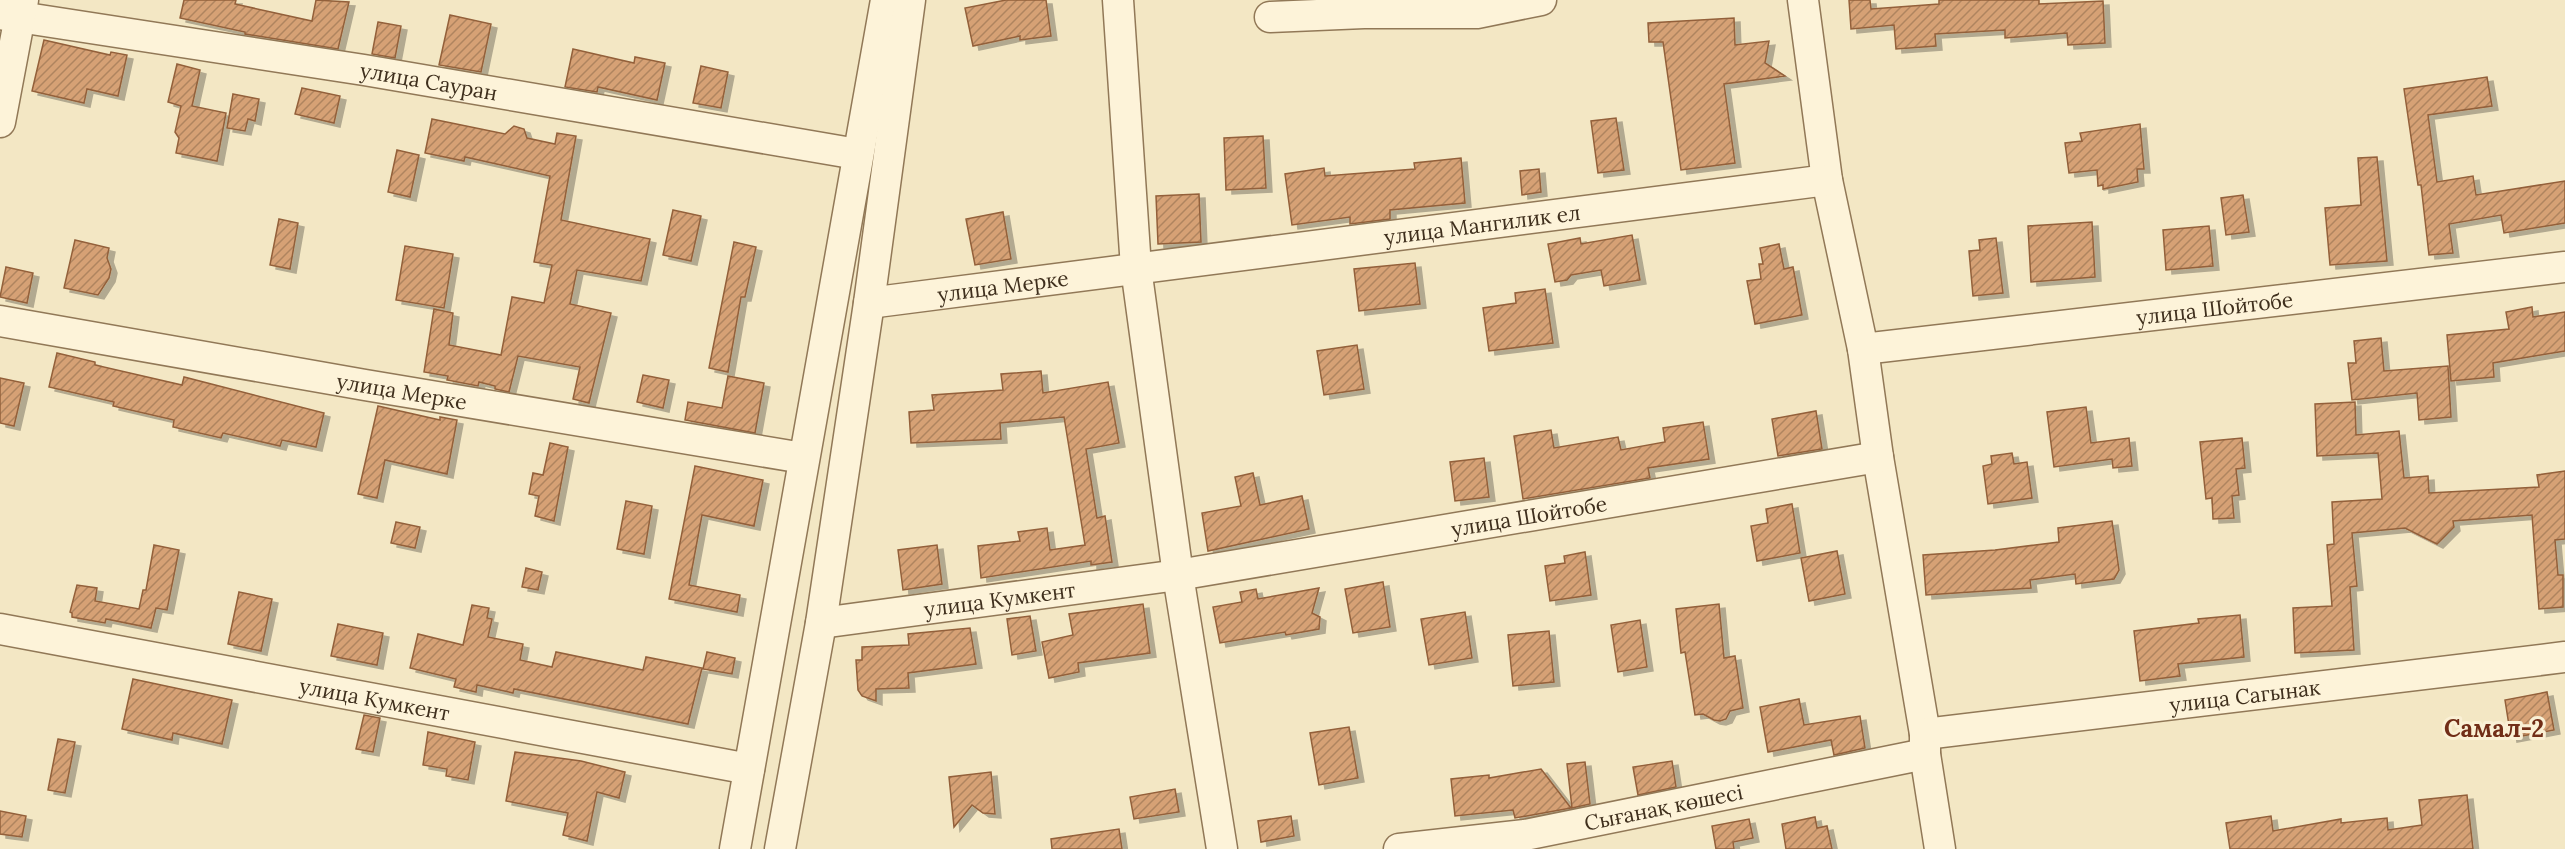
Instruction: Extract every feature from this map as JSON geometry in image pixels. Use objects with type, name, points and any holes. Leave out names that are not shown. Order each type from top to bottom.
[{"type":"street","points":[[735,849],[856,154],[886,0]]},
{"type":"street","points":[[780,849],[821,622],[869,303],[910,0]]},
{"type":"street","points":[[1118,0],[1136,268],[1178,575],[1222,849]]},
{"type":"street","points":[[1269,16],[1364,13],[1477,14],[1541,0]]},
{"type":"street","points":[[1803,0],[1827,180],[1863,349],[1940,849]]},
{"type":"street","points":[[0,122],[14,11]]},
{"type":"street","name":"улица Сауран","points":[[14,11],[856,154]]},
{"type":"street","name":"улица Мангилик ел","points":[[1136,268],[1827,180]]},
{"type":"street","name":"улица Шойтобе","points":[[1863,349],[2565,267]]},
{"type":"street","name":"улица Мерке","points":[[869,303],[1136,268]]},
{"type":"street","name":"улица Мерке","points":[[0,321],[803,458]]},
{"type":"street","name":"улица Шойтобе","points":[[1178,575],[1878,458]]},
{"type":"street","name":"улица Кумкент","points":[[821,622],[1178,575]]},
{"type":"street","name":"улица Кумкент","points":[[0,629],[749,769]]},
{"type":"street","name":"улица Сагынак","points":[[1925,744],[2565,657]]},
{"type":"street","name":"Сығанақ көшесі","points":[[1399,849],[1525,835],[1925,744]]},
{"type":"building","points":[[184,0],[236,0],[235,4],[312,21],[316,0],[349,2],[338,49],[245,34],[245,32],[180,18]]},
{"type":"building","points":[[1006,0],[1046,0],[1051,36],[1020,40],[1020,36],[973,46],[965,8]]},
{"type":"building","points":[[1849,0],[1870,0],[1871,9],[1939,4],[1939,0],[2039,0],[2039,4],[2103,1],[2105,43],[2068,45],[2067,33],[2005,38],[2005,30],[1935,34],[1936,46],[1896,49],[1894,25],[1851,29]]},
{"type":"building","points":[[450,15],[491,24],[481,72],[439,65]]},
{"type":"building","points":[[1734,18],[1735,45],[1769,41],[1765,63],[1785,76],[1724,84],[1735,163],[1681,170],[1663,42],[1649,42],[1648,23]]},
{"type":"building","points":[[378,22],[401,26],[395,58],[372,54]]},
{"type":"building","points":[[44,40],[110,55],[111,52],[127,55],[118,96],[87,89],[84,103],[32,91]]},
{"type":"building","points":[[573,49],[634,63],[635,57],[665,63],[657,100],[598,87],[597,92],[565,87]]},
{"type":"building","points":[[177,64],[200,70],[192,106],[226,113],[217,161],[176,153],[179,138],[175,132],[181,106],[168,102]]},
{"type":"building","points":[[701,66],[728,72],[721,108],[693,103]]},
{"type":"building","points":[[2487,77],[2492,106],[2428,115],[2437,182],[2473,176],[2476,195],[2565,181],[2565,223],[2504,233],[2501,215],[2449,224],[2453,253],[2429,255],[2421,185],[2418,185],[2404,89]]},
{"type":"building","points":[[302,88],[340,96],[334,123],[295,114]]},
{"type":"building","points":[[233,94],[259,99],[255,121],[248,119],[245,131],[227,128]]},
{"type":"building","points":[[1616,118],[1624,170],[1598,173],[1591,121]]},
{"type":"building","points":[[432,119],[505,134],[514,126],[524,129],[527,138],[555,144],[557,133],[576,136],[561,220],[650,239],[641,281],[577,270],[570,304],[611,313],[589,403],[573,399],[580,367],[518,356],[509,392],[479,382],[478,386],[447,380],[448,376],[424,372],[434,309],[453,313],[449,345],[501,355],[512,297],[544,303],[552,265],[534,262],[550,176],[465,157],[464,161],[425,153]]},
{"type":"building","points":[[2140,124],[2144,169],[2137,169],[2138,182],[2103,189],[2103,185],[2098,186],[2097,170],[2069,173],[2065,143],[2082,141],[2080,133]]},
{"type":"building","points":[[1263,136],[1266,188],[1226,190],[1224,138]]},
{"type":"building","points":[[397,150],[419,155],[410,197],[388,192]]},
{"type":"building","points":[[2377,157],[2387,261],[2330,265],[2325,208],[2361,205],[2358,158]]},
{"type":"building","points":[[1461,158],[1465,203],[1390,210],[1390,219],[1350,224],[1350,217],[1292,225],[1285,174],[1324,168],[1325,176],[1415,169],[1414,163]]},
{"type":"building","points":[[1539,169],[1541,192],[1522,195],[1520,171]]},
{"type":"building","points":[[1199,194],[1201,242],[1158,244],[1156,196]]},
{"type":"building","points":[[2243,195],[2249,232],[2226,235],[2221,198]]},
{"type":"building","points":[[673,210],[701,216],[691,261],[663,255]]},
{"type":"building","points":[[1003,212],[1011,259],[975,265],[966,219]]},
{"type":"building","points":[[279,219],[298,223],[290,269],[270,265]]},
{"type":"building","points":[[2092,222],[2095,277],[2031,282],[2028,226]]},
{"type":"building","points":[[2209,226],[2213,266],[2166,270],[2163,230]]},
{"type":"building","points":[[1632,235],[1640,280],[1604,286],[1601,270],[1571,275],[1567,280],[1555,282],[1548,244],[1580,238],[1581,244]]},
{"type":"building","points":[[1996,238],[2003,293],[1973,296],[1969,251],[1980,250],[1979,240]]},
{"type":"building","points":[[75,240],[109,248],[107,258],[111,269],[109,278],[98,295],[64,288]]},
{"type":"building","points":[[734,242],[756,247],[745,297],[741,297],[728,372],[709,368]]},
{"type":"building","points":[[1779,244],[1784,269],[1793,267],[1802,315],[1755,324],[1747,281],[1761,279],[1759,264],[1763,264],[1760,248]]},
{"type":"building","points":[[405,246],[453,254],[444,308],[396,300]]},
{"type":"building","points":[[1415,263],[1420,304],[1359,311],[1354,269]]},
{"type":"building","points":[[6,267],[33,273],[27,303],[0,297]]},
{"type":"building","points":[[1545,289],[1553,343],[1489,351],[1483,308],[1516,303],[1515,293]]},
{"type":"building","points":[[2532,307],[2533,317],[2565,312],[2565,351],[2493,363],[2494,377],[2451,381],[2447,335],[2509,329],[2506,312]]},
{"type":"building","points":[[2381,338],[2384,371],[2448,366],[2451,417],[2419,420],[2417,393],[2352,400],[2348,363],[2356,363],[2354,341]]},
{"type":"building","points":[[1357,345],[1364,389],[1324,395],[1317,351]]},
{"type":"building","points":[[57,353],[95,362],[95,365],[182,385],[184,377],[324,413],[316,447],[282,440],[280,446],[223,433],[221,438],[173,427],[174,420],[113,406],[114,402],[49,387]]},
{"type":"building","points":[[1041,371],[1043,393],[1108,382],[1119,443],[1086,449],[1097,518],[1105,516],[1112,562],[1091,565],[1091,561],[981,578],[978,546],[1020,541],[1018,532],[1047,528],[1050,550],[1085,545],[1064,417],[1000,423],[1001,439],[911,443],[909,412],[934,410],[932,395],[1003,390],[1001,374]]},
{"type":"building","points":[[643,375],[669,380],[663,408],[637,402]]},
{"type":"building","points":[[728,376],[764,383],[755,433],[685,420],[688,402],[722,408]]},
{"type":"building","points":[[0,378],[24,383],[14,426],[0,423]]},
{"type":"building","points":[[2355,402],[2356,435],[2399,431],[2404,478],[2428,476],[2429,493],[2539,487],[2537,475],[2565,471],[2565,539],[2555,540],[2558,575],[2563,575],[2563,607],[2539,609],[2532,515],[2453,521],[2454,527],[2437,544],[2405,528],[2352,533],[2357,586],[2350,587],[2354,650],[2295,653],[2293,608],[2332,606],[2327,545],[2334,544],[2332,502],[2382,499],[2378,453],[2317,456],[2315,404]]},
{"type":"building","points":[[378,406],[440,420],[440,417],[457,420],[447,474],[385,460],[377,498],[358,494]]},
{"type":"building","points":[[2086,407],[2091,443],[2129,438],[2132,466],[2113,468],[2112,459],[2054,467],[2047,412]]},
{"type":"building","points":[[1816,411],[1822,449],[1778,456],[1772,419]]},
{"type":"building","points":[[1703,422],[1709,459],[1648,468],[1650,478],[1523,499],[1514,436],[1551,430],[1554,448],[1618,437],[1621,450],[1665,442],[1663,428]]},
{"type":"building","points":[[2242,438],[2245,468],[2236,469],[2239,495],[2232,496],[2234,518],[2213,519],[2212,498],[2206,499],[2200,442]]},
{"type":"building","points":[[550,443],[568,447],[554,521],[535,516],[539,496],[529,494],[533,473],[543,475]]},
{"type":"building","points":[[2012,453],[2014,464],[2027,462],[2032,498],[1988,504],[1983,466],[1992,464],[1991,456]]},
{"type":"building","points":[[1484,458],[1489,497],[1455,501],[1450,462]]},
{"type":"building","points":[[695,466],[763,480],[754,526],[702,515],[689,585],[740,595],[737,612],[669,599]]},
{"type":"building","points":[[1253,473],[1260,505],[1302,496],[1309,529],[1208,551],[1202,513],[1241,506],[1235,477]]},
{"type":"building","points":[[626,501],[652,506],[644,554],[617,549]]},
{"type":"building","points":[[1792,504],[1800,553],[1757,561],[1751,526],[1768,523],[1766,509]]},
{"type":"building","points":[[2112,521],[2119,570],[2114,579],[2076,584],[2075,574],[2030,580],[2031,588],[1926,595],[1923,555],[1995,550],[2059,542],[2058,528]]},
{"type":"building","points":[[396,522],[420,527],[415,548],[391,543]]},
{"type":"building","points":[[154,545],[179,550],[167,610],[156,608],[151,628],[106,619],[105,623],[72,617],[70,612],[77,585],[97,588],[95,601],[139,609],[143,590],[146,590]]},
{"type":"building","points":[[937,545],[942,584],[903,590],[898,550]]},
{"type":"building","points":[[1837,551],[1845,594],[1809,601],[1801,558]]},
{"type":"building","points":[[1585,552],[1591,595],[1550,601],[1545,566],[1565,563],[1564,556]]},
{"type":"building","points":[[526,568],[542,572],[538,590],[522,587]]},
{"type":"building","points":[[1383,582],[1390,627],[1353,633],[1345,589]]},
{"type":"building","points":[[1319,588],[1312,613],[1320,617],[1319,629],[1220,643],[1213,607],[1242,602],[1240,592],[1256,589],[1258,599]]},
{"type":"building","points":[[239,592],[272,599],[261,651],[228,644]]},
{"type":"building","points":[[1143,604],[1150,653],[1078,663],[1079,672],[1049,678],[1042,642],[1073,635],[1069,614]]},
{"type":"building","points":[[1719,604],[1724,658],[1735,656],[1743,708],[1730,711],[1726,719],[1720,721],[1703,714],[1695,715],[1685,652],[1681,653],[1676,609]]},
{"type":"building","points":[[472,605],[489,608],[487,618],[492,619],[488,637],[523,644],[520,660],[552,667],[556,652],[643,670],[646,657],[702,668],[688,724],[514,689],[513,693],[477,685],[476,692],[454,687],[456,679],[410,668],[418,634],[463,645]]},
{"type":"building","points":[[1465,612],[1472,658],[1429,665],[1421,619]]},
{"type":"building","points":[[2240,615],[2244,657],[2178,664],[2180,676],[2140,681],[2134,631],[2199,623],[2198,619]]},
{"type":"building","points":[[1030,616],[1036,651],[1012,655],[1007,619]]},
{"type":"building","points":[[1640,620],[1647,667],[1618,672],[1611,625]]},
{"type":"building","points":[[338,624],[383,633],[377,665],[331,656]]},
{"type":"building","points":[[970,628],[976,664],[908,673],[909,688],[876,689],[876,701],[862,696],[858,690],[856,660],[862,660],[862,647],[909,645],[908,634]]},
{"type":"building","points":[[1549,631],[1554,682],[1513,686],[1508,635]]},
{"type":"building","points":[[707,652],[735,658],[732,674],[703,669]]},
{"type":"building","points":[[133,679],[232,700],[222,744],[173,733],[172,740],[122,729]]},
{"type":"building","points":[[2547,692],[2554,730],[2511,738],[2505,700]]},
{"type":"building","points":[[1799,699],[1804,725],[1860,716],[1865,748],[1834,755],[1831,740],[1768,752],[1760,707]]},
{"type":"building","points":[[364,715],[380,718],[373,752],[356,749]]},
{"type":"building","points":[[1349,727],[1358,778],[1319,785],[1310,733]]},
{"type":"building","points":[[428,732],[475,742],[468,780],[446,776],[447,769],[423,765]]},
{"type":"building","points":[[58,739],[75,742],[65,793],[48,790]]},
{"type":"building","points":[[515,752],[581,761],[625,772],[619,798],[597,792],[587,841],[563,835],[568,813],[506,801]]},
{"type":"building","points":[[1672,761],[1676,787],[1638,795],[1633,767]]},
{"type":"building","points":[[1585,762],[1590,804],[1572,808],[1567,764]]},
{"type":"building","points":[[1541,769],[1571,808],[1515,818],[1513,810],[1455,816],[1451,779],[1489,775],[1489,778]]},
{"type":"building","points":[[991,772],[995,814],[983,813],[972,805],[954,827],[949,777]]},
{"type":"building","points":[[1175,789],[1179,812],[1134,819],[1130,797]]},
{"type":"building","points":[[2467,795],[2473,849],[2230,849],[2226,823],[2271,816],[2273,831],[2341,819],[2341,823],[2387,818],[2388,830],[2422,825],[2419,800]]},
{"type":"building","points":[[0,811],[26,816],[22,837],[0,834]]},
{"type":"building","points":[[1291,816],[1294,836],[1261,842],[1258,821]]},
{"type":"building","points":[[1815,817],[1817,828],[1827,826],[1832,849],[1786,849],[1782,824]]},
{"type":"building","points":[[1749,819],[1753,838],[1733,842],[1734,849],[1716,849],[1712,826]]},
{"type":"building","points":[[1119,829],[1122,849],[1052,849],[1051,839]]},
{"type":"district","name":"Самал-2","points":[[2494,728]]}]
